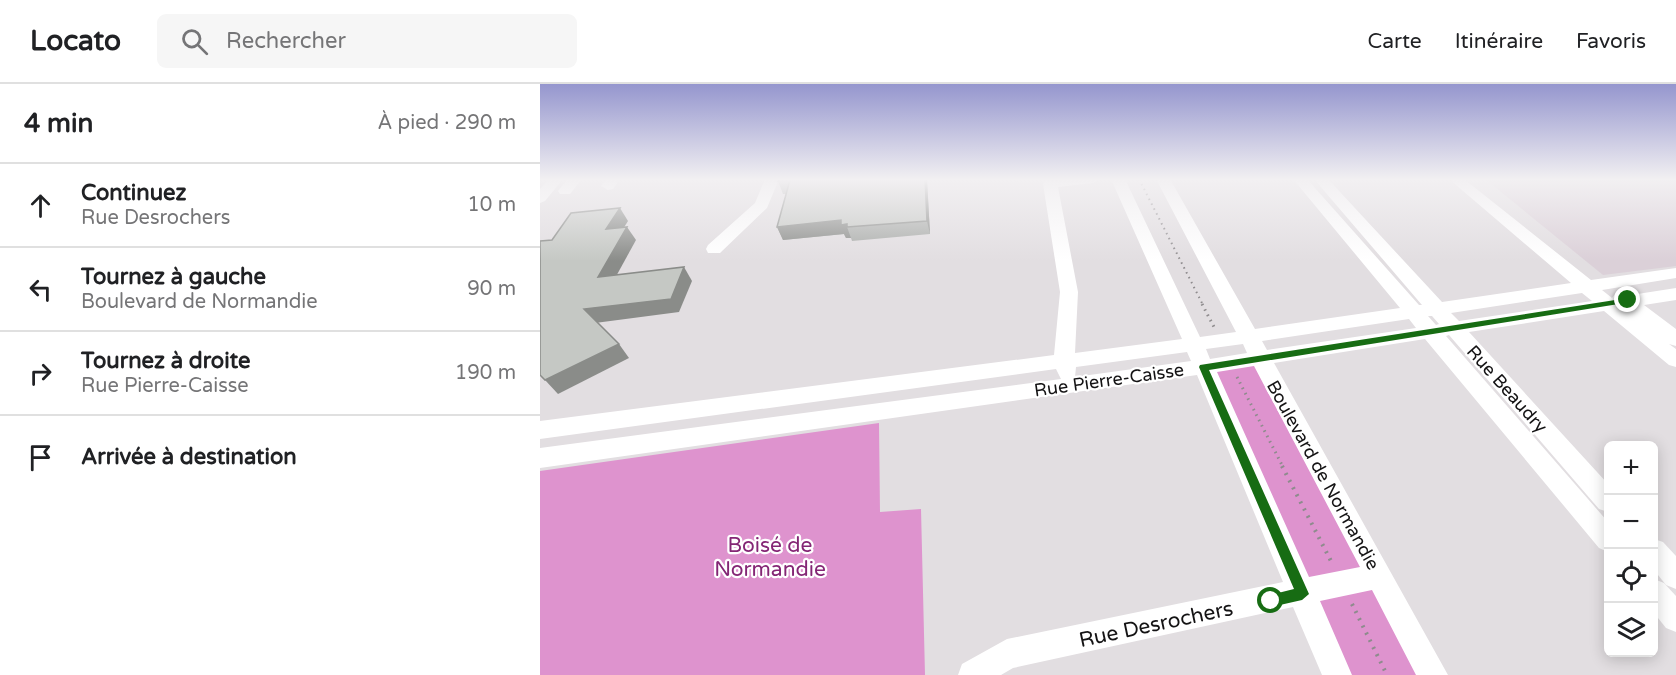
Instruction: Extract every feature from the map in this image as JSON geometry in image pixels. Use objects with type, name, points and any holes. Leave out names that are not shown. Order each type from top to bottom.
[{"type":"street","points":[[714,249],[760,207]]},
{"type":"street","points":[[1054,207],[1069,292],[1064,361],[1070,386]]},
{"type":"street","points":[[1131,207],[1194,344],[1337,675]]},
{"type":"street","name":"Boulevard de Normandie","points":[[1178,207],[1258,358],[1433,675]]},
{"type":"street","name":"Rue Beaudry","points":[[1324,207],[1604,535]]},
{"type":"street","name":"Rue Beaudry","points":[[1346,207],[1604,497]]},
{"type":"street","points":[[1502,207],[1606,293],[1676,360]]},
{"type":"street","name":"Rue Pierre-Caisse","points":[[540,458],[1070,386],[1452,328],[1606,293],[1676,273]]},
{"type":"street","points":[[1606,293],[1676,339]]},
{"type":"street","name":"Rue Pierre-Caisse","points":[[540,430],[1220,341],[1436,309],[1606,293],[1676,294]]},
{"type":"street","points":[[991,371],[992,396]]},
{"type":"street","points":[[873,412],[878,386]]},
{"type":"street","points":[[732,432],[742,404]]},
{"type":"street","name":"Rue Beaudry","points":[[1532,451],[1559,447]]},
{"type":"street","points":[[1658,556],[1676,576]]},
{"type":"street","name":"Rue Desrochers","points":[[973,675],[1007,654],[1302,594],[1378,576]]},
{"type":"street","points":[[1658,598],[1676,618]]},
{"type":"path","points":[[1153,207],[1220,341]]},
{"type":"path","points":[[1230,363],[1387,675]]},
{"type":"shaded area","points":[[1519,207],[1676,207],[1676,266],[1603,275]]},
{"type":"green space","points":[[1258,358],[1433,675],[1336,675],[1203,367]]},
{"type":"green space","name":"Boisé de Normandie","points":[[879,423],[880,512],[921,509],[925,675],[540,675],[540,471]]},
{"type":"building","points":[[783,207],[926,207],[927,221],[847,227],[847,224],[841,225],[841,220],[777,227]]},
{"type":"building","points":[[620,208],[606,229],[627,227],[598,277],[684,267],[671,299],[584,309],[619,344],[545,380],[540,375],[540,241],[552,240],[571,213]]},
{"type":"route","points":[[1271,601],[1302,594],[1203,367],[1628,300]]}]
